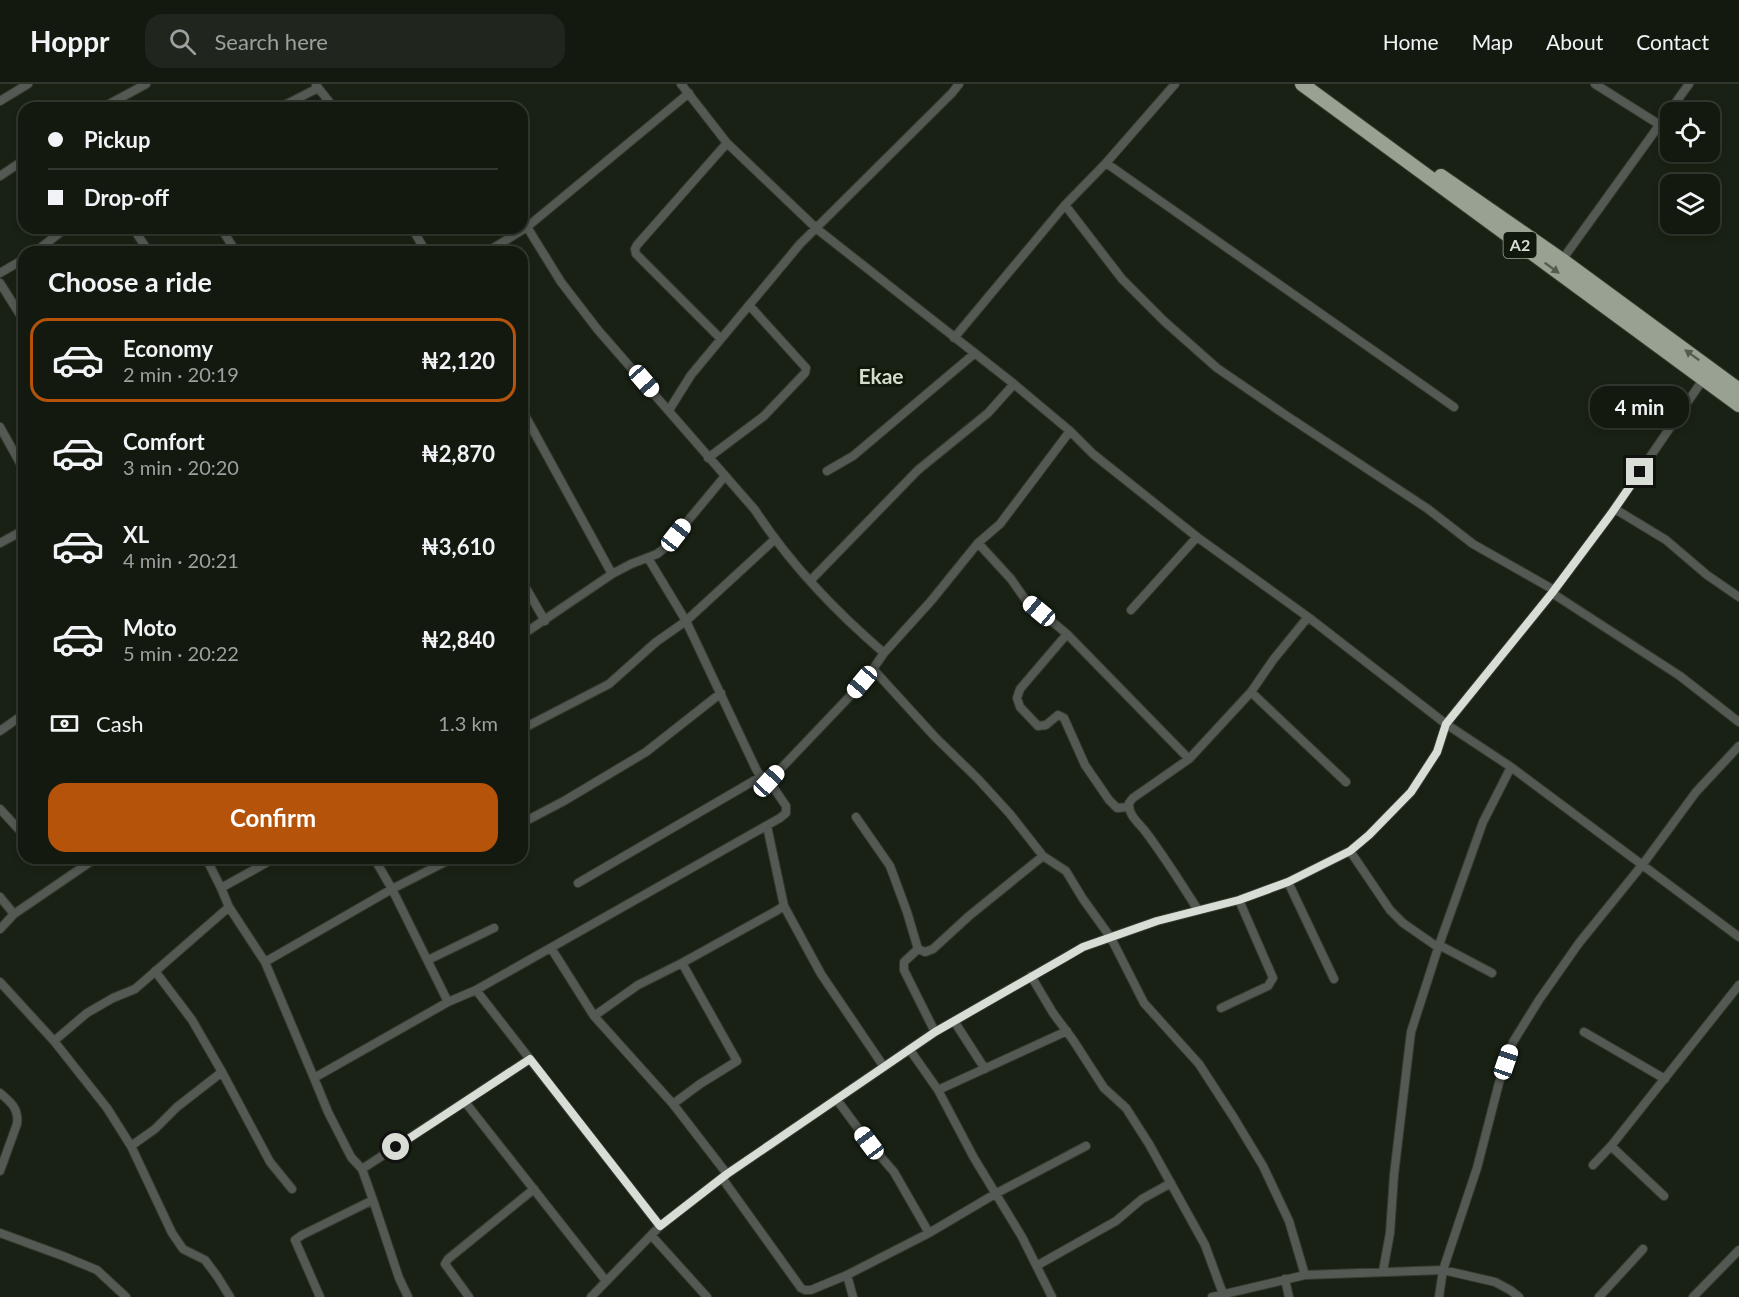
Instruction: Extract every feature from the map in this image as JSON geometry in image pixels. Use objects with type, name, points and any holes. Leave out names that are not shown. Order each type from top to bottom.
[{"type":"highway","name":"A2","points":[[1302,84],[1707,374],[1738,386]]},
{"type":"highway","name":"A2","points":[[1315,84],[1562,260],[1707,374],[1739,405]]},
{"type":"street","points":[[0,101],[28,84]]},
{"type":"street","points":[[113,102],[146,84]]},
{"type":"street","points":[[681,84],[727,144],[816,229],[1014,384],[1094,454],[1197,537],[1308,617],[1446,724],[1511,767],[1739,937]]},
{"type":"street","points":[[669,410],[691,375],[800,244],[959,84]]},
{"type":"street","points":[[954,338],[1065,205],[1106,163],[1175,84]]},
{"type":"street","points":[[1562,260],[1660,125],[1595,84]]},
{"type":"street","points":[[1676,102],[1689,84]]},
{"type":"street","points":[[289,102],[316,86],[329,102]]},
{"type":"street","points":[[528,226],[689,93]]},
{"type":"street","points":[[721,339],[636,254],[635,249],[727,144]]},
{"type":"street","points":[[1106,163],[1454,407]]},
{"type":"street","points":[[0,176],[18,164]]},
{"type":"street","points":[[1065,205],[1122,279],[1164,321],[1217,368],[1428,509],[1473,543],[1553,591],[1680,676],[1739,722]]},
{"type":"street","points":[[528,229],[561,282],[585,314],[755,510],[774,540],[825,599],[884,653]]},
{"type":"street","points":[[43,246],[58,234]]},
{"type":"street","points":[[497,246],[516,234]]},
{"type":"street","points":[[0,273],[18,262]]},
{"type":"street","points":[[0,283],[18,312]]},
{"type":"street","points":[[708,458],[764,416],[805,373],[807,368],[749,305]]},
{"type":"street","points":[[827,471],[853,456],[974,354]]},
{"type":"street","points":[[595,1296],[606,1281],[660,1226],[724,1176],[935,1032],[1083,947],[1157,921],[1239,900],[1288,882],[1350,851],[1411,792],[1437,752],[1446,724],[1553,591],[1615,509],[1707,374]]},
{"type":"street","points":[[810,581],[918,471],[988,413],[1014,384]]},
{"type":"street","points":[[528,421],[612,574]]},
{"type":"street","points":[[0,427],[18,459]]},
{"type":"street","points":[[578,883],[766,778],[851,695],[884,653],[932,601],[978,543],[1000,524],[1070,431]]},
{"type":"street","points":[[528,631],[612,574],[657,554],[666,547],[725,476]]},
{"type":"street","points":[[1615,509],[1666,540],[1707,575],[1739,597]]},
{"type":"street","points":[[0,543],[18,535]]},
{"type":"street","points":[[1131,610],[1197,537]]},
{"type":"street","points":[[528,726],[609,684],[621,675],[634,660],[686,621],[774,540]]},
{"type":"street","points":[[978,543],[1011,579],[1025,599],[1067,634],[1189,759]]},
{"type":"street","points":[[314,1078],[448,1002],[476,990],[551,948],[767,826],[786,813],[786,806],[766,778],[756,769],[686,621],[648,558]]},
{"type":"street","points":[[528,591],[545,621]]},
{"type":"street","points":[[1197,910],[1172,868],[1130,813],[1129,803],[1189,759],[1251,692],[1273,660],[1308,617]]},
{"type":"street","points":[[1067,634],[1020,689],[1017,699],[1020,707],[1038,726],[1046,725],[1058,715],[1064,718],[1085,765],[1109,800],[1117,808],[1128,807]]},
{"type":"street","points":[[873,669],[1010,814],[1043,856],[1066,871],[1111,938],[1144,1003],[1198,1064],[1263,1166],[1289,1221],[1305,1275]]},
{"type":"street","points":[[1251,692],[1346,782]]},
{"type":"street","points":[[528,820],[637,758],[721,693]]},
{"type":"street","points":[[0,731],[18,718]]},
{"type":"street","points":[[1439,1297],[1443,1270],[1477,1168],[1499,1083],[1513,1042],[1579,943],[1696,792],[1739,746]]},
{"type":"street","points":[[1383,1271],[1390,1233],[1394,1175],[1411,1032],[1483,822],[1511,767]]},
{"type":"street","points":[[0,809],[18,828]]},
{"type":"street","points":[[856,817],[890,866],[918,949]]},
{"type":"street","points":[[767,826],[784,906],[821,974],[884,1066]]},
{"type":"street","points":[[1350,851],[1402,923],[1439,946],[1492,973]]},
{"type":"street","points":[[918,949],[925,952],[933,949],[969,916],[1043,856]]},
{"type":"street","points":[[0,929],[14,914],[87,864]]},
{"type":"street","points":[[209,864],[229,907],[266,962],[328,1113],[351,1157],[362,1169],[399,1278],[408,1297]]},
{"type":"street","points":[[221,888],[264,864]]},
{"type":"street","points":[[377,864],[448,1002]]},
{"type":"street","points":[[266,962],[392,889],[441,864]]},
{"type":"street","points":[[1288,882],[1334,979]]},
{"type":"street","points":[[0,897],[14,914]]},
{"type":"street","points":[[1221,1008],[1268,986],[1273,978],[1239,900]]},
{"type":"street","points":[[594,1016],[638,985],[784,906]]},
{"type":"street","points":[[54,1041],[87,1013],[135,989],[229,907]]},
{"type":"street","points":[[428,960],[495,928]]},
{"type":"street","points":[[551,948],[594,1016],[673,1104],[801,1288],[805,1290],[811,1290],[847,1275],[929,1233],[995,1194],[1086,1146]]},
{"type":"street","points":[[918,949],[904,962],[904,970],[935,1032]]},
{"type":"street","points":[[673,1104],[737,1061],[682,963]]},
{"type":"street","points":[[155,971],[192,1020],[270,1162],[292,1190]]},
{"type":"street","points":[[1031,976],[1104,1089],[1132,1116],[1205,1245],[1223,1294]]},
{"type":"street","points":[[0,982],[54,1041],[107,1108],[131,1146],[172,1233],[183,1249],[205,1260],[218,1276],[230,1297]]},
{"type":"street","points":[[1593,1165],[1611,1146],[1739,985]]},
{"type":"street","points":[[476,990],[660,1226]]},
{"type":"street","points":[[954,1021],[985,1069]]},
{"type":"street","points":[[938,1090],[1067,1031]]},
{"type":"street","points":[[1584,1032],[1665,1079]]},
{"type":"street","points":[[910,1050],[938,1090],[995,1194],[1038,1265],[1052,1297]]},
{"type":"street","points":[[362,1169],[530,1059]]},
{"type":"street","points":[[131,1146],[155,1129],[177,1107],[222,1072]]},
{"type":"street","points":[[0,1093],[14,1105],[18,1116],[0,1171]]},
{"type":"street","points":[[837,1100],[894,1173],[929,1233]]},
{"type":"street","points":[[465,1102],[606,1281]]},
{"type":"street","points":[[1611,1146],[1664,1196]]},
{"type":"street","points":[[1038,1265],[1116,1221],[1142,1199],[1171,1183]]},
{"type":"street","points":[[469,1297],[445,1264],[448,1259],[534,1189]]},
{"type":"street","points":[[321,1297],[295,1240],[374,1200]]},
{"type":"street","points":[[0,1233],[97,1270],[126,1297]]},
{"type":"street","points":[[651,1235],[707,1297]]},
{"type":"street","points":[[1599,1297],[1643,1249]]},
{"type":"street","points":[[1693,1297],[1739,1250]]},
{"type":"street","points":[[1212,1297],[1305,1275],[1443,1270],[1495,1282],[1519,1297]]},
{"type":"street","points":[[847,1275],[854,1297]]},
{"type":"street","points":[[1285,1279],[1289,1297]]},
{"type":"district","name":"Ekae","points":[[881,377]]},
{"type":"route","points":[[396,1147],[530,1059],[660,1226],[727,1174],[935,1032],[1083,947],[1157,921],[1239,900],[1288,882],[1350,851],[1411,792],[1437,752],[1446,724],[1552,593],[1640,472]]}]
